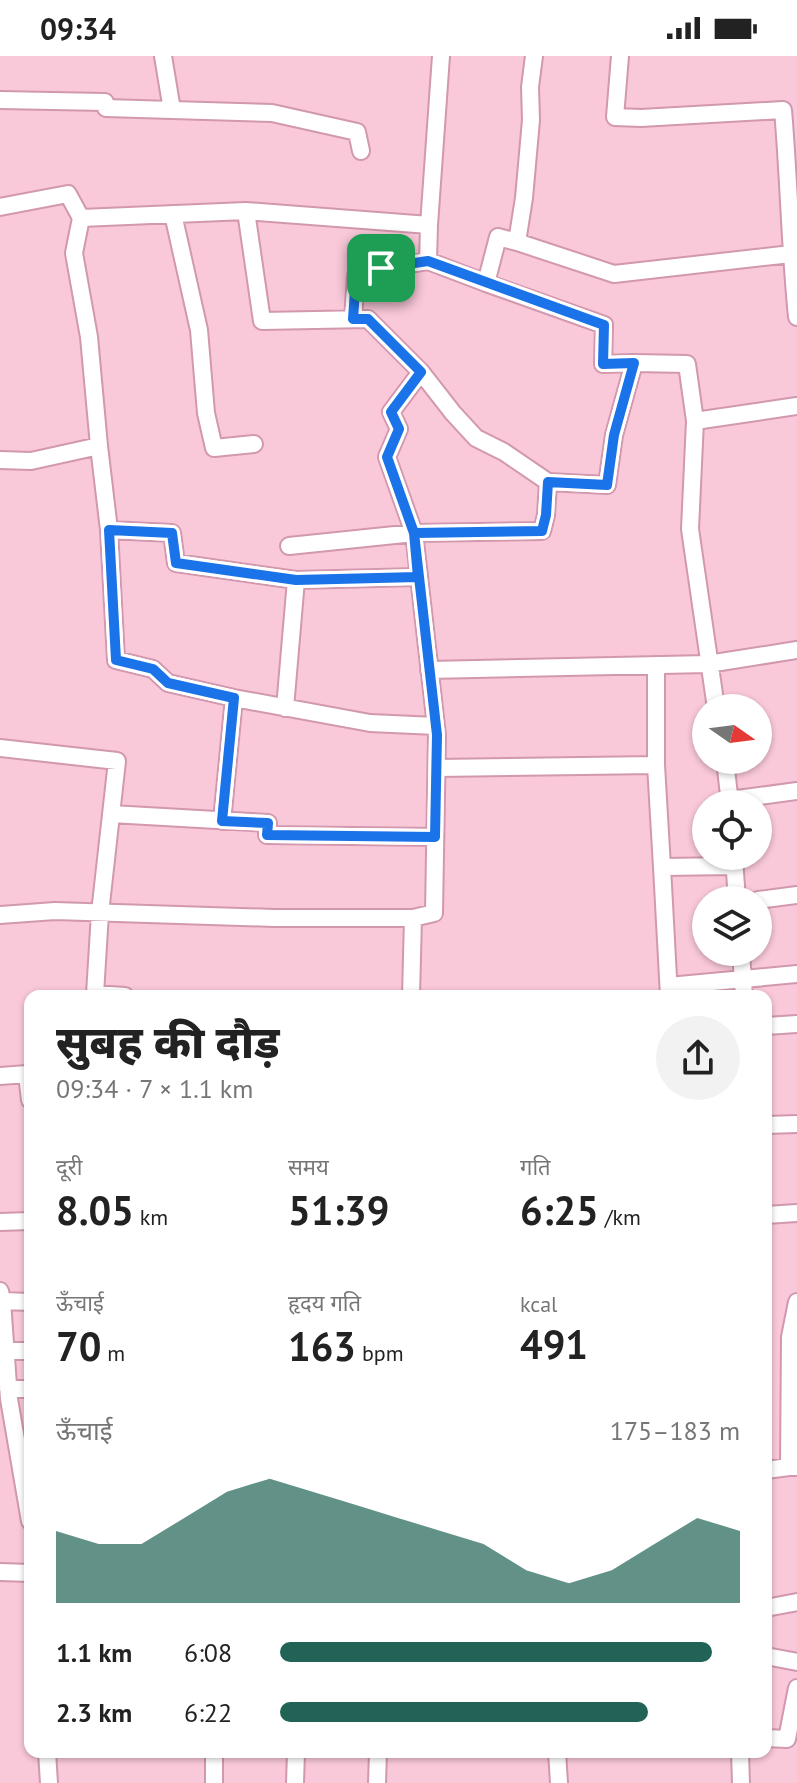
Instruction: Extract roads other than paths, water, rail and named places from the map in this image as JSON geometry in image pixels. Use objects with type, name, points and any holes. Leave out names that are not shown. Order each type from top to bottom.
[{"type":"street","points":[[163,56],[172,110]]},
{"type":"street","points":[[428,261],[441,56]]},
{"type":"street","points":[[517,242],[524,198],[534,56]]},
{"type":"street","points":[[620,56],[615,117],[783,110],[793,186],[791,254],[797,317]]},
{"type":"street","points":[[0,100],[105,102],[106,108],[272,113],[357,132],[361,151]]},
{"type":"street","points":[[0,207],[68,194],[81,218],[74,253],[89,337],[109,530],[116,660],[153,669],[168,683],[234,698],[370,723],[436,726]]},
{"type":"street","points":[[81,218],[246,211],[429,225]]},
{"type":"street","points":[[246,211],[262,321],[368,319],[421,372],[476,438],[504,452],[548,482],[607,485],[614,435],[634,363]]},
{"type":"street","points":[[173,214],[199,330],[206,413],[214,448],[254,444]]},
{"type":"street","points":[[486,283],[498,237],[614,274],[791,254]]},
{"type":"street","points":[[353,319],[356,276],[381,268],[428,261],[604,325],[603,364],[687,364],[695,421],[690,529],[713,694]]},
{"type":"street","points":[[0,915],[55,911],[274,918],[413,918],[434,913],[436,726],[414,533],[387,457],[399,429],[391,412],[421,372]]},
{"type":"street","points":[[695,421],[797,406]]},
{"type":"street","points":[[0,460],[31,461],[99,446]]},
{"type":"street","points":[[289,546],[414,533],[542,531],[548,482]]},
{"type":"street","points":[[109,530],[172,533],[176,563],[296,580],[418,577]]},
{"type":"street","points":[[285,708],[296,580]]},
{"type":"street","points":[[429,670],[708,664],[797,650]]},
{"type":"street","points":[[656,665],[656,765],[669,990]]},
{"type":"street","points":[[222,821],[234,698]]},
{"type":"street","points":[[0,748],[117,761],[100,913],[95,990]]},
{"type":"street","points":[[437,768],[656,765]]},
{"type":"street","points":[[772,795],[797,791]]},
{"type":"street","points":[[111,814],[268,823],[267,835],[435,837]]},
{"type":"street","points":[[662,867],[692,864]]},
{"type":"street","points":[[772,898],[797,895]]},
{"type":"street","points":[[411,990],[413,918]]},
{"type":"street","points":[[742,966],[744,990]]},
{"type":"street","points":[[674,990],[743,977],[797,974]]},
{"type":"street","points":[[772,1026],[797,1024]]},
{"type":"street","points":[[0,1076],[24,1074]]},
{"type":"street","points":[[772,1125],[797,1124]]},
{"type":"street","points":[[772,1215],[797,1213]]},
{"type":"street","points":[[0,1222],[24,1221]]},
{"type":"street","points":[[24,1301],[1,1296],[8,1389],[24,1467]]},
{"type":"street","points":[[772,1469],[793,1467],[797,1302]]},
{"type":"street","points":[[5,1351],[24,1351]]},
{"type":"street","points":[[8,1389],[24,1389]]},
{"type":"street","points":[[0,1572],[24,1573]]},
{"type":"street","points":[[772,1607],[797,1602]]},
{"type":"street","points":[[772,1657],[797,1662]]},
{"type":"street","points":[[772,1738],[787,1739],[797,1688]]},
{"type":"street","points":[[47,1758],[49,1783]]},
{"type":"street","points":[[214,1758],[214,1783]]},
{"type":"street","points":[[295,1783],[296,1758]]},
{"type":"street","points":[[377,1783],[378,1758]]},
{"type":"street","points":[[557,1758],[559,1783]]},
{"type":"street","points":[[740,1758],[741,1783]]}]
